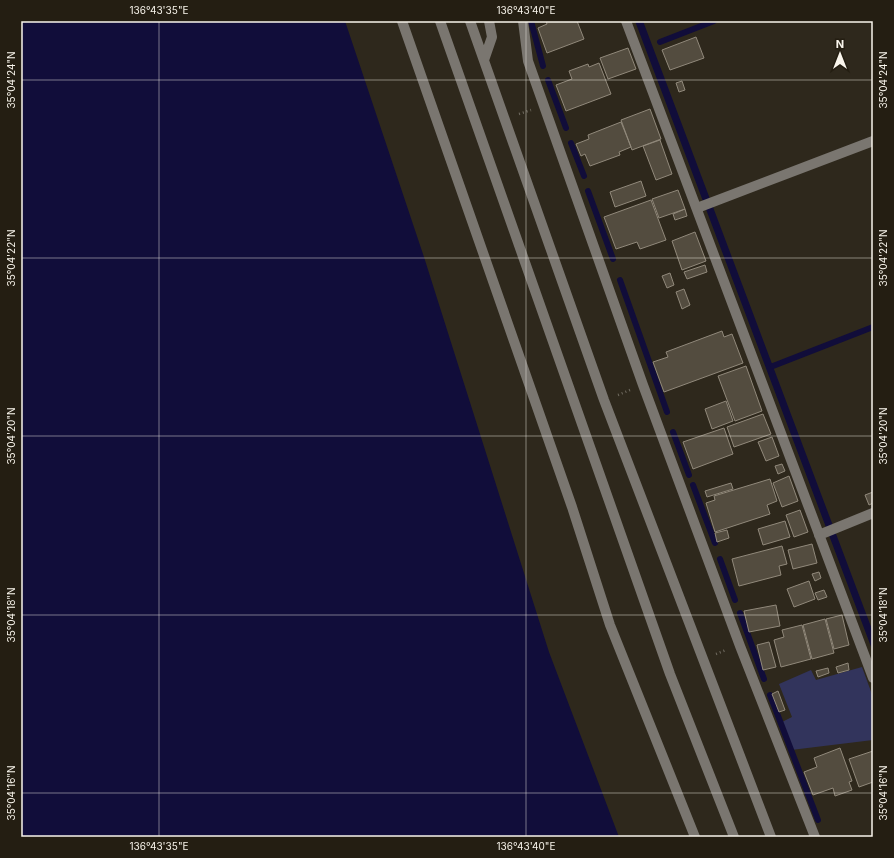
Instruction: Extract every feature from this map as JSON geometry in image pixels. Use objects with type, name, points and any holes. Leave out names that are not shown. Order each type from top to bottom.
[{"type":"street","points":[[402,21],[572,507],[610,625],[695,837]]},
{"type":"street","points":[[440,21],[670,674],[734,837]]},
{"type":"street","points":[[470,21],[604,400],[771,837]]},
{"type":"street","points":[[484,60],[492,37],[489,21]]},
{"type":"street","points":[[523,21],[528,60],[643,385],[740,646],[815,837]]},
{"type":"street","points":[[626,21],[699,208],[822,534],[873,678]]},
{"type":"street","points":[[699,208],[873,141]]},
{"type":"street","points":[[822,534],[873,513]]},
{"type":"path","points":[[505,119],[544,105]]},
{"type":"path","points":[[604,400],[643,385]]},
{"type":"path","points":[[702,659],[740,646]]},
{"type":"shaded area","points":[[21,21],[345,21],[424,257],[549,652],[619,837],[21,837]]},
{"type":"shaded area","points":[[635,21],[643,21],[873,632],[873,652]]},
{"type":"shaded area","points":[[862,667],[873,697],[873,740],[791,750],[780,723],[792,717],[779,684],[811,670],[816,680]]},
{"type":"building","points":[[546,21],[577,21],[584,39],[547,53],[538,28],[547,24]]},
{"type":"building","points":[[696,37],[704,58],[670,70],[662,50]]},
{"type":"building","points":[[628,48],[636,69],[608,79],[600,58]]},
{"type":"building","points":[[599,63],[611,94],[566,111],[556,85],[572,79],[569,71],[588,64],[589,67]]},
{"type":"building","points":[[682,81],[685,90],[679,92],[676,83]]},
{"type":"building","points":[[650,109],[661,139],[632,150],[621,120]]},
{"type":"building","points":[[621,122],[631,147],[619,152],[620,155],[590,166],[585,154],[581,156],[576,144],[589,139],[588,135]]},
{"type":"building","points":[[660,140],[672,174],[656,180],[643,146]]},
{"type":"building","points":[[641,181],[646,196],[615,207],[610,192]]},
{"type":"building","points":[[678,190],[685,209],[659,218],[652,199]]},
{"type":"building","points":[[651,200],[666,240],[640,249],[637,242],[616,249],[604,217]]},
{"type":"building","points":[[685,209],[687,216],[675,220],[673,214]]},
{"type":"building","points":[[695,232],[706,261],[682,270],[672,241]]},
{"type":"building","points":[[705,265],[707,272],[687,279],[684,272]]},
{"type":"building","points":[[670,273],[674,285],[667,288],[662,276]]},
{"type":"building","points":[[684,289],[690,305],[682,309],[676,292]]},
{"type":"building","points":[[722,331],[724,337],[732,334],[743,363],[664,392],[653,362],[668,357],[666,352]]},
{"type":"building","points":[[746,366],[762,411],[735,421],[718,376]]},
{"type":"building","points":[[726,401],[733,421],[712,429],[705,409]]},
{"type":"building","points":[[763,414],[771,434],[734,447],[727,427]]},
{"type":"building","points":[[724,428],[733,454],[693,469],[683,442]]},
{"type":"building","points":[[772,437],[779,456],[766,461],[758,442]]},
{"type":"building","points":[[782,464],[785,471],[778,474],[775,466]]},
{"type":"building","points":[[789,476],[798,501],[782,507],[773,483]]},
{"type":"building","points":[[770,479],[777,501],[767,505],[770,514],[715,532],[706,503],[715,500],[714,496]]},
{"type":"building","points":[[731,483],[733,489],[707,497],[705,491]]},
{"type":"building","points":[[873,492],[873,503],[869,505],[865,495]]},
{"type":"building","points":[[800,510],[808,532],[794,537],[786,515]]},
{"type":"building","points":[[785,521],[790,537],[763,545],[758,529]]},
{"type":"building","points":[[727,530],[729,538],[717,542],[715,533]]},
{"type":"building","points":[[812,544],[817,563],[793,569],[788,550]]},
{"type":"building","points":[[782,546],[787,564],[779,566],[781,575],[739,586],[732,559]]},
{"type":"building","points":[[819,572],[821,578],[815,581],[812,574]]},
{"type":"building","points":[[809,581],[815,599],[794,607],[787,589]]},
{"type":"building","points":[[824,590],[827,597],[818,600],[815,593]]},
{"type":"building","points":[[776,605],[780,626],[749,632],[744,611]]},
{"type":"building","points":[[842,615],[849,645],[834,649],[826,619]]},
{"type":"building","points":[[825,619],[834,653],[812,659],[803,625]]},
{"type":"building","points":[[802,625],[811,659],[781,667],[774,640],[784,637],[782,630]]},
{"type":"building","points":[[769,642],[776,667],[763,670],[757,645]]},
{"type":"building","points":[[848,663],[849,670],[838,673],[836,667]]},
{"type":"building","points":[[828,668],[829,673],[818,677],[816,671]]},
{"type":"building","points":[[778,691],[785,710],[779,712],[772,694]]},
{"type":"building","points":[[840,748],[852,781],[849,782],[852,790],[835,796],[833,788],[813,795],[804,772],[817,767],[814,758]]},
{"type":"building","points":[[873,751],[873,782],[859,787],[849,759]]},
{"type":"waterway","points":[[531,21],[543,66]]},
{"type":"waterway","points":[[660,42],[714,21]]},
{"type":"waterway","points":[[548,80],[566,128]]},
{"type":"waterway","points":[[571,143],[584,176]]},
{"type":"waterway","points":[[588,191],[613,259]]},
{"type":"waterway","points":[[620,280],[667,412]]},
{"type":"waterway","points":[[773,366],[873,327]]},
{"type":"waterway","points":[[673,432],[689,475]]},
{"type":"waterway","points":[[693,485],[715,543]]},
{"type":"waterway","points":[[720,559],[735,600]]},
{"type":"waterway","points":[[740,613],[764,679]]},
{"type":"waterway","points":[[770,695],[818,820]]}]
